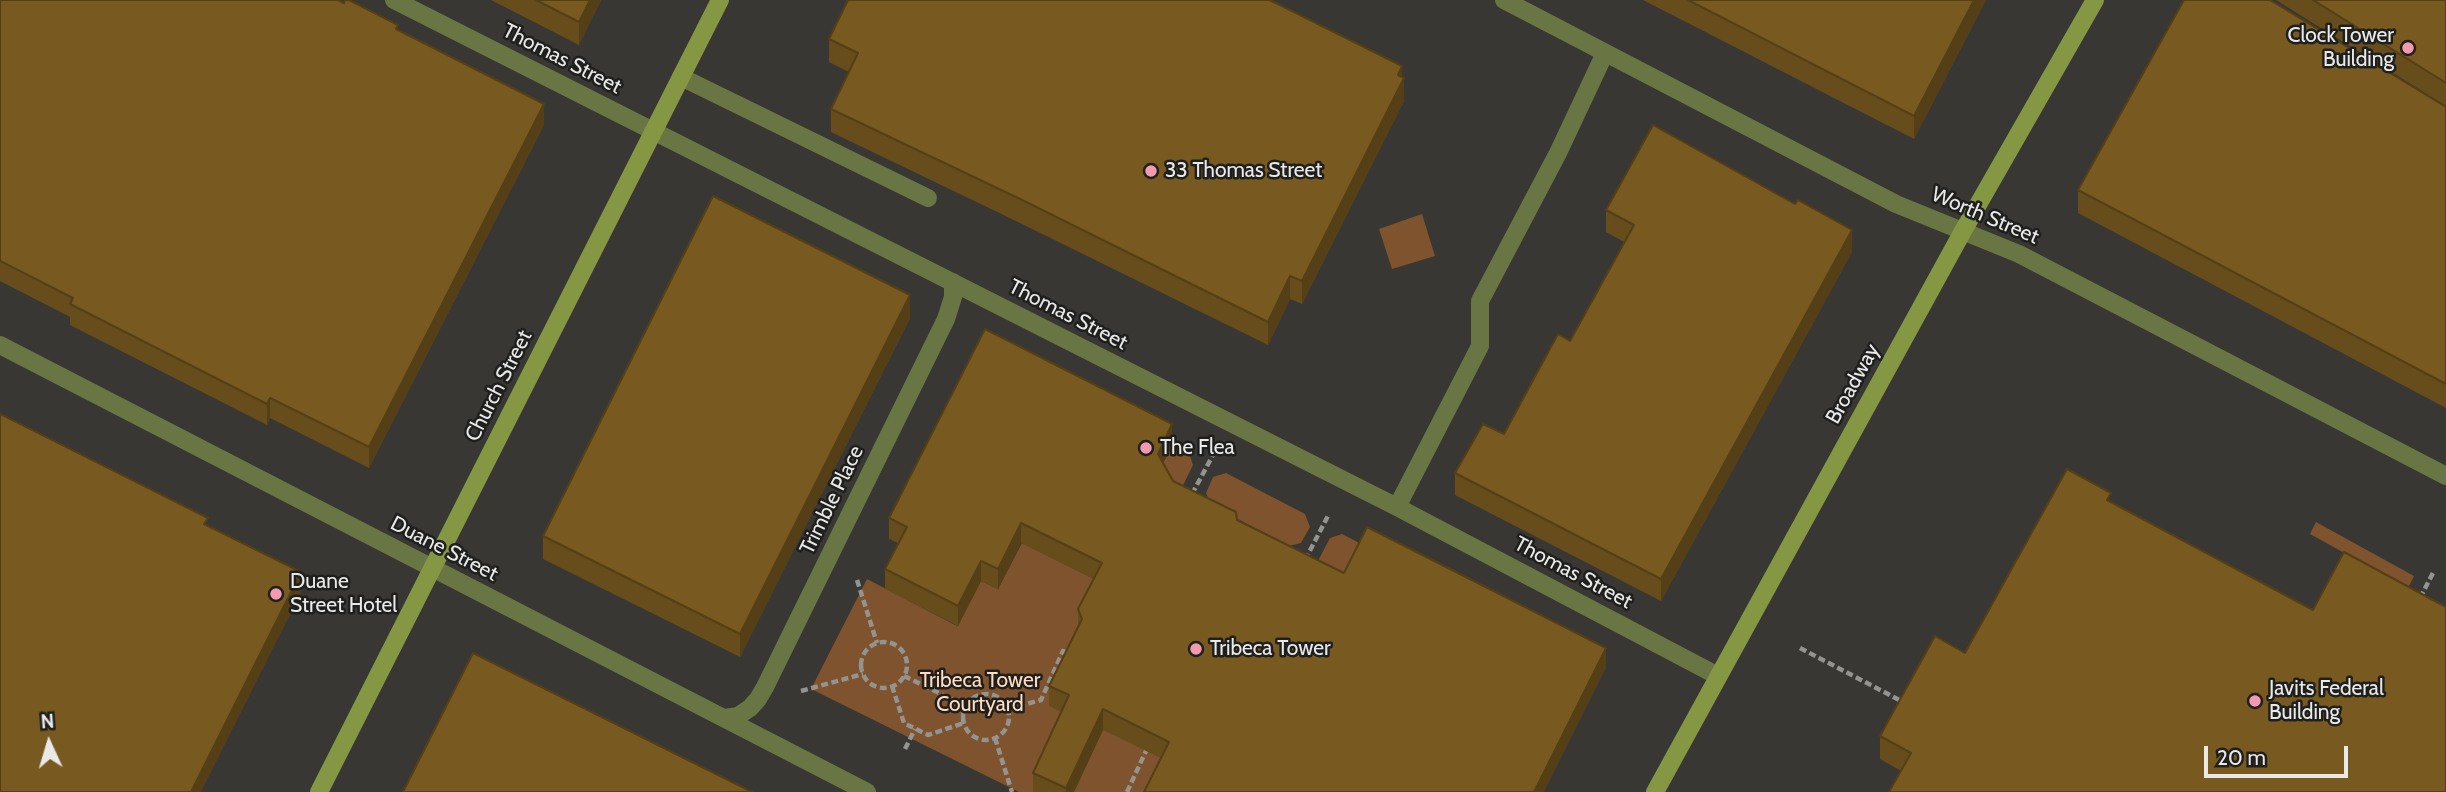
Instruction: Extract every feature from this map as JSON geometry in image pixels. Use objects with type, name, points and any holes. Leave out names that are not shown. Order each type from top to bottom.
[{"type":"main road","name":"Church Street","points":[[319,792],[720,0]]},
{"type":"main road","name":"Broadway","points":[[1655,792],[1963,231],[2095,0]]},
{"type":"street","name":"Thomas Street","points":[[394,0],[1397,507],[1718,676]]},
{"type":"street","name":"Worth Street","points":[[1504,0],[1896,204],[2019,254],[2446,476]]},
{"type":"street","points":[[1397,507],[1480,346],[1480,301],[1558,153],[1605,53]]},
{"type":"street","points":[[681,77],[928,198]]},
{"type":"street","name":"Trimble Place","points":[[725,718],[738,716],[750,708],[765,687],[946,319],[953,297],[953,282]]},
{"type":"street","name":"Duane Street","points":[[0,345],[867,792]]},
{"type":"path","points":[[1188,503],[1213,454]]},
{"type":"path","points":[[1304,562],[1329,514]]},
{"type":"path","points":[[2416,605],[2434,570]]},
{"type":"path","points":[[856,579],[877,643]]},
{"type":"path","points":[[877,643],[891,643],[903,652],[907,667],[901,681],[888,687],[873,685],[863,674],[861,667],[864,652],[877,643]]},
{"type":"path","points":[[1800,648],[1909,706]]},
{"type":"path","points":[[1008,709],[1041,700],[1063,651],[1073,656]]},
{"type":"path","points":[[801,691],[863,674]]},
{"type":"path","points":[[904,676],[966,706]]},
{"type":"path","points":[[892,685],[904,723],[915,729],[928,735],[964,723]]},
{"type":"path","points":[[986,694],[1000,699],[1008,709],[1007,726],[1003,733],[995,738],[975,737],[964,723],[966,706],[972,699],[986,694]]},
{"type":"path","points":[[905,749],[915,729]]},
{"type":"path","points":[[995,738],[1012,792]]},
{"type":"path","points":[[1127,792],[1146,751]]},
{"type":"green space","points":[[1422,214],[1435,256],[1392,269],[1379,229]]},
{"type":"green space","points":[[1172,445],[1189,453],[1193,465],[1175,502],[1147,494]]},
{"type":"green space","points":[[1226,473],[1305,514],[1310,527],[1301,543],[1289,546],[1211,505],[1206,493],[1213,477]]},
{"type":"green space","points":[[2316,522],[2414,576],[2408,588],[2310,534]]},
{"type":"green space","points":[[1342,534],[1367,547],[1344,593],[1310,576],[1330,538]]},
{"type":"green space","name":"Tribeca Tower Courtyard","points":[[1022,543],[1102,583],[1069,709],[1169,761],[1154,792],[1019,792],[811,689],[867,579],[957,626],[981,581],[998,589]]},
{"type":"building","points":[[0,0],[338,0],[344,3],[349,0],[398,25],[396,29],[544,104],[369,447],[270,398],[267,404],[70,304],[73,298],[0,261]]},
{"type":"building","points":[[536,0],[590,0],[579,22]]},
{"type":"building","name":"33 Thomas Street","points":[[848,0],[1270,0],[1402,66],[1398,75],[1404,78],[1302,281],[1290,276],[1268,322],[831,109],[858,53],[829,39]]},
{"type":"building","points":[[1688,0],[1974,0],[1914,116]]},
{"type":"building","points":[[2184,0],[2270,0],[2446,107],[2446,384],[2078,190]]},
{"type":"building","name":"Clock Tower Building","points":[[2313,0],[2446,0],[2446,83]]},
{"type":"building","points":[[1653,125],[1795,204],[1798,200],[1852,230],[1661,579],[1455,473],[1483,424],[1504,434],[1558,334],[1570,341],[1634,225],[1606,210]]},
{"type":"building","points":[[713,196],[910,295],[740,634],[543,536]]},
{"type":"building","points":[[985,329],[1172,424],[1158,454],[1173,481],[1236,512],[1237,520],[1344,573],[1367,527],[1606,648],[1534,792],[1144,792],[1169,742],[1103,709],[1066,788],[1033,773],[1069,695],[1049,686],[1082,619],[1078,609],[1102,563],[1021,523],[998,569],[981,561],[958,606],[885,569],[907,527],[889,518]]},
{"type":"building","points":[[0,414],[208,518],[204,524],[301,572],[191,792],[0,792]]},
{"type":"building","name":"Javits Federal Building","points":[[2067,469],[2111,493],[2107,500],[2313,610],[2344,552],[2446,607],[2446,792],[1889,792],[1911,753],[1880,736],[1935,636],[1965,653]]},
{"type":"building","points":[[473,653],[752,792],[403,792]]},
{"type":"place","name":"Clock Tower Building","points":[[2408,48]]},
{"type":"place","name":"33 Thomas Street","points":[[1151,171]]},
{"type":"place","name":"The Flea","points":[[1146,448]]},
{"type":"place","name":"Duane Street Hotel","points":[[276,594]]},
{"type":"place","name":"Tribeca Tower","points":[[1196,649]]},
{"type":"place","name":"Javits Federal Building","points":[[2255,701]]}]
